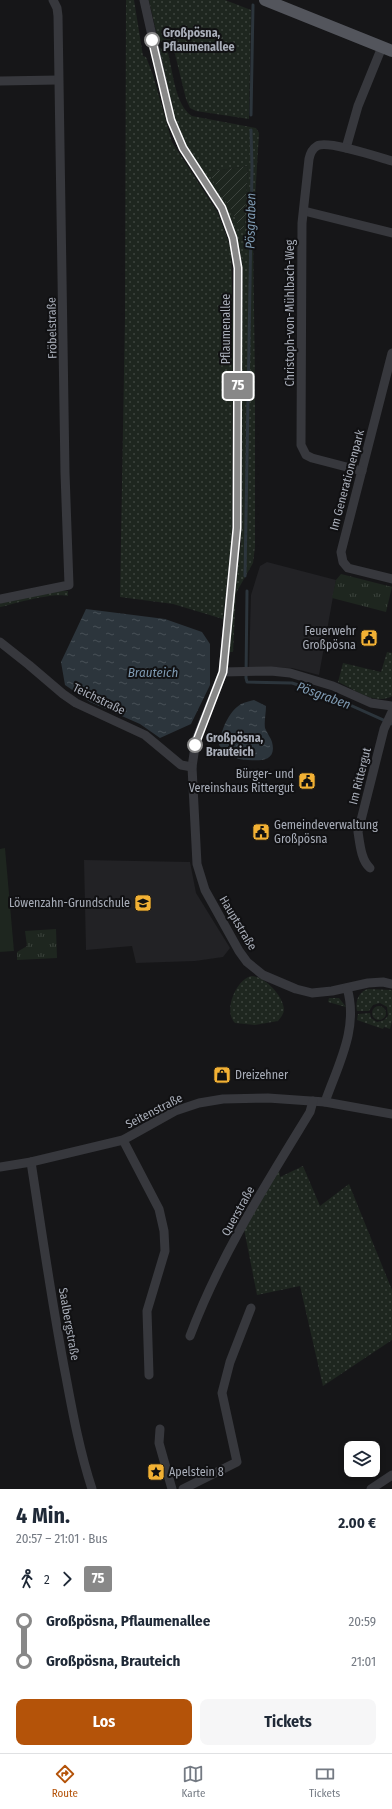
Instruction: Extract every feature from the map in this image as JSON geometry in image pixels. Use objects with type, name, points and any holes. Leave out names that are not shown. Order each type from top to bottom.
[{"type":"main road","points":[[265,0],[387,49]]},
{"type":"street","name":"Fröbelstraße","points":[[0,599],[69,585],[64,418],[66,414],[58,80],[58,16],[57,8],[52,0]]},
{"type":"street","name":"Pflaumenallee","points":[[144,0],[171,120],[183,148],[222,208],[233,238],[238,268],[237,528],[223,672],[196,740],[192,767]]},
{"type":"street","points":[[387,49],[358,106],[346,148],[392,160]]},
{"type":"street","points":[[0,81],[58,80]]},
{"type":"street","name":"Christoph-von-Mühlbach-Weg","points":[[346,148],[322,144],[311,151],[309,159],[302,223],[301,445],[306,455],[312,458],[362,471]]},
{"type":"street","points":[[304,211],[392,233]]},
{"type":"street","name":"Im Generationenpark","points":[[392,353],[341,552],[343,562],[348,568],[392,579]]},
{"type":"street","name":"Teichstraße","points":[[0,642],[76,703],[145,735],[181,765],[192,767]]},
{"type":"street","points":[[223,672],[271,671],[290,673],[333,686],[372,703],[392,706]]},
{"type":"street","name":"Im Rittergut","points":[[370,868],[366,865],[361,850],[358,832],[389,719]]},
{"type":"street","name":"Hauptstraße","points":[[192,767],[196,864],[205,890],[239,951],[247,962],[263,975],[296,989],[312,993],[347,988],[368,983],[383,982],[392,984]]},
{"type":"street","points":[[325,1102],[351,1027],[351,1011],[347,988]]},
{"type":"street","name":"Seitenstraße","points":[[0,1167],[31,1162],[123,1140],[175,1111],[199,1103],[242,1098],[268,1098],[345,1104],[392,1114]]},
{"type":"street","name":"Querstraße","points":[[190,1336],[210,1288],[238,1231],[310,1112],[313,1101]]},
{"type":"street","points":[[123,1140],[159,1209],[164,1231],[165,1251],[147,1311],[149,1375]]},
{"type":"street","name":"Saalbergstraße","points":[[31,1162],[56,1323],[76,1426],[85,1467],[92,1489]]},
{"type":"street","points":[[183,1489],[237,1462],[222,1393],[230,1362],[251,1308]]},
{"type":"street","points":[[160,1429],[159,1444],[172,1489]]},
{"type":"street","points":[[371,1489],[392,1475]]},
{"type":"shaded area","points":[[267,562],[336,580],[319,675],[292,668],[249,667],[251,595],[260,566]]},
{"type":"shaded area","name":"Löwenzahn-Grundschule","points":[[84,860],[190,862],[196,893],[230,948],[223,957],[195,961],[136,963],[132,946],[86,950]]},
{"type":"green space","points":[[126,0],[134,0],[143,56],[146,57],[153,75],[172,142],[218,213],[231,249],[233,321],[232,536],[223,619],[173,604],[120,597],[125,316]]},
{"type":"green space","points":[[149,0],[225,0],[251,10],[249,119],[196,111],[190,108],[186,99],[173,46],[158,40]]},
{"type":"green space","points":[[160,48],[165,49],[168,53],[178,96],[186,111],[192,116],[256,128],[259,133],[253,232],[255,547],[253,563],[236,593],[233,652],[229,652],[233,601],[241,543],[242,286],[240,251],[232,221],[180,135],[175,122],[158,50]],"holes":[[[248,166],[244,228],[241,230],[234,215],[208,172]]]},
{"type":"green space","points":[[248,166],[244,229],[240,230],[234,215],[208,172]]},
{"type":"green space","points":[[341,574],[392,587],[386,612],[332,598],[336,580]]},
{"type":"green space","points":[[56,591],[68,591],[68,596],[53,595],[0,607],[0,602]]},
{"type":"green space","points":[[387,652],[392,653],[392,696],[385,699],[372,698],[338,682],[343,663],[381,672]]},
{"type":"green space","points":[[5,848],[14,951],[0,952],[0,849]]},
{"type":"green space","points":[[56,929],[57,958],[17,960],[17,952],[27,946],[25,931]]},
{"type":"green space","points":[[251,976],[262,979],[277,993],[280,998],[284,1011],[278,1021],[255,1025],[235,1023],[232,1018],[230,1011],[236,989],[240,983]]},
{"type":"green space","points":[[368,989],[392,990],[392,1021],[390,1029],[384,1027],[383,1029],[357,1020],[358,1014],[370,1013],[371,1018],[377,1022],[384,1020],[388,1016],[387,1007],[380,1003],[373,1005],[369,1011],[357,1011],[356,1004],[358,998],[362,992]]},
{"type":"green space","points":[[329,998],[339,998],[346,1007],[328,1002]]},
{"type":"green space","points":[[376,1006],[382,1006],[386,1010],[386,1016],[382,1020],[376,1020],[372,1016],[372,1010]]},
{"type":"green space","points":[[303,1166],[320,1206],[349,1184],[392,1290],[392,1340],[323,1386],[300,1286],[257,1295],[244,1229],[279,1170],[280,1177]]},
{"type":"water","name":"Brauteich","points":[[86,609],[165,619],[202,632],[210,644],[210,685],[191,724],[160,738],[140,724],[90,702],[65,685],[61,662]]},
{"type":"water","points":[[254,700],[266,706],[265,728],[272,742],[272,753],[263,760],[239,759],[228,754],[219,745],[223,728],[236,707]]},
{"type":"waterway","name":"Pösgraben","points":[[251,115],[253,5]]},
{"type":"waterway","name":"Pösgraben","points":[[245,576],[252,167],[251,130]]},
{"type":"waterway","name":"Pösgraben","points":[[247,591],[247,682],[292,683],[321,692],[392,724]]},
{"type":"bus line","name":"75","points":[[152,40],[171,120],[183,148],[222,208],[233,238],[238,268],[237,528],[223,672],[195,745]]},
{"type":"place","name":"Großpösna, Pflaumenallee","points":[[152,40]]},
{"type":"place","name":"Feuerwehr Großpösna","points":[[369,638]]},
{"type":"place","name":"Großpösna, Brauteich","points":[[195,745]]},
{"type":"place","name":"Bürger- und Vereinshaus Rittergut","points":[[307,781]]},
{"type":"place","name":"Gemeindeverwaltung Großpösna","points":[[261,832]]},
{"type":"place","name":"Löwenzahn-Grundschule","points":[[143,903]]},
{"type":"place","name":"Dreizehner","points":[[222,1075]]},
{"type":"place","name":"Apelstein 8","points":[[156,1472]]}]
